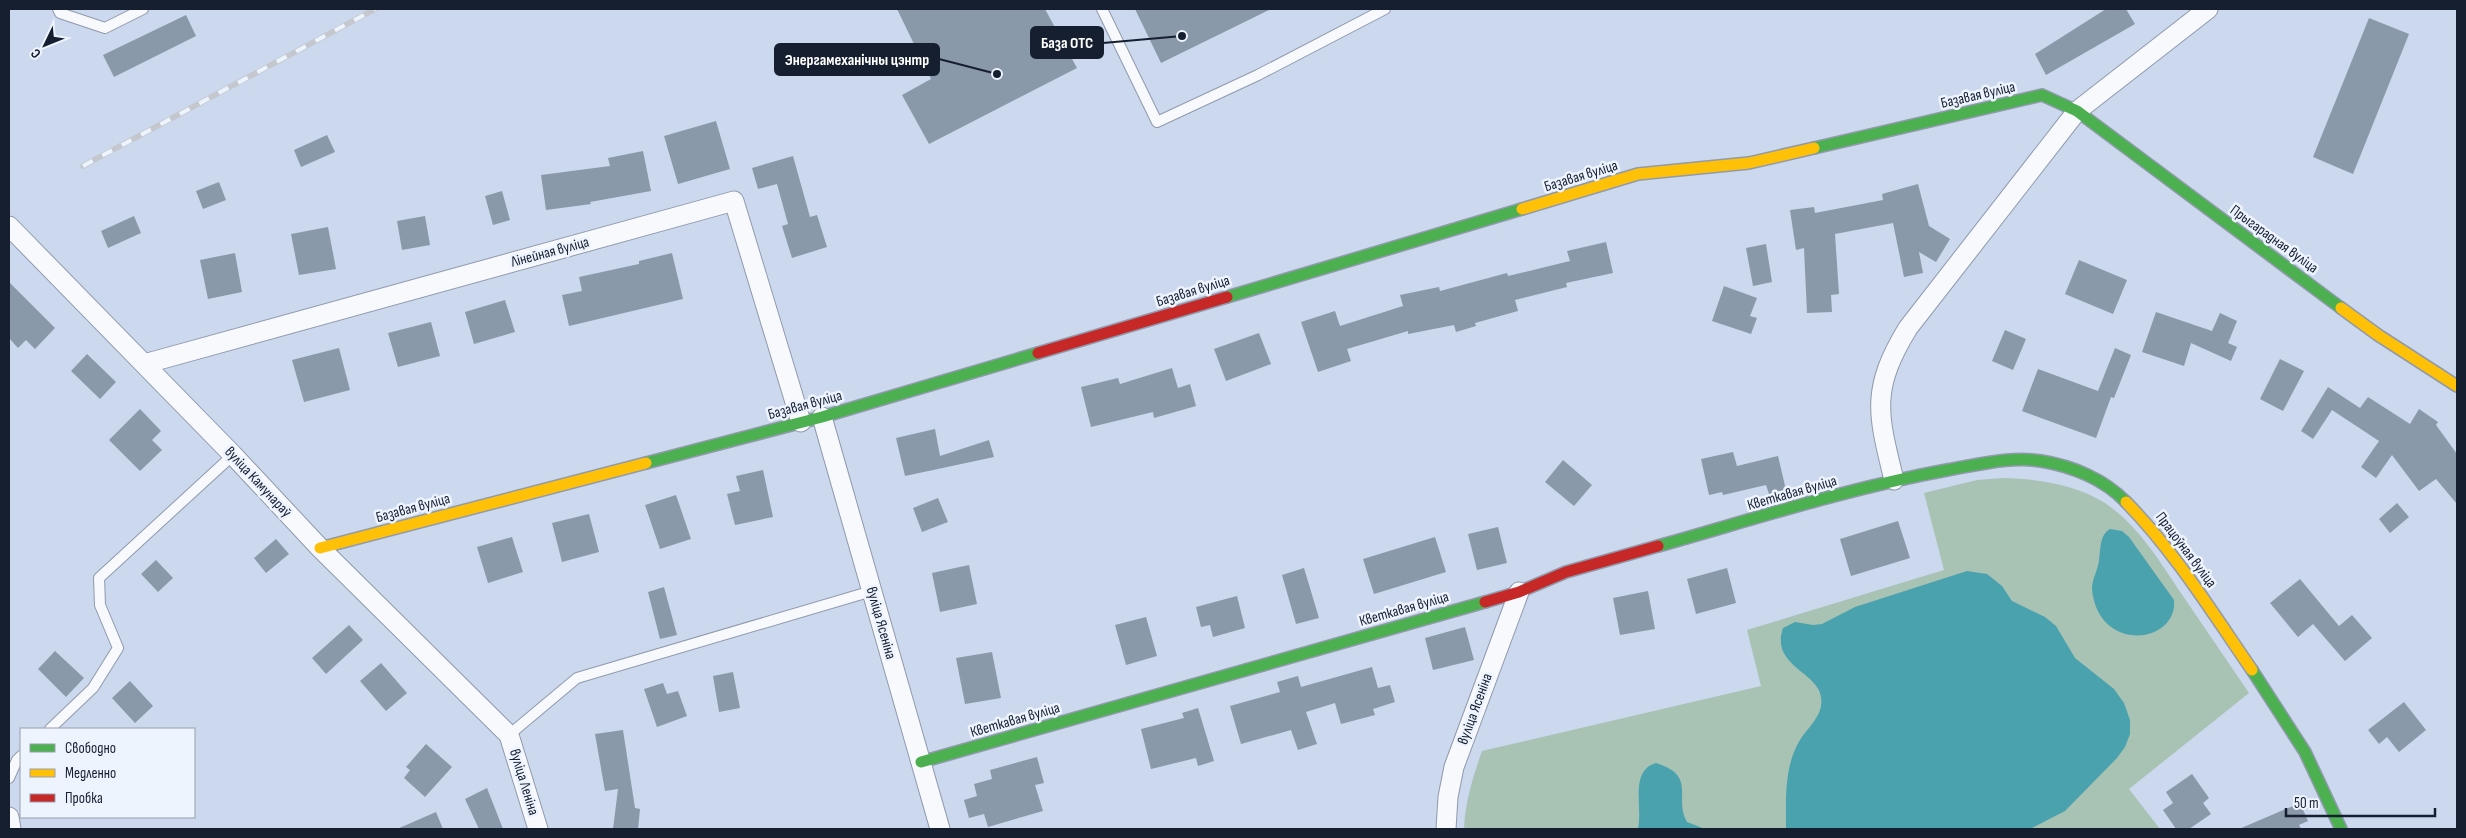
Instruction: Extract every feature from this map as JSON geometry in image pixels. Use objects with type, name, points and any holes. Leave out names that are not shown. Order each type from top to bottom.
[{"type":"street","points":[[1894,480],[1880,421],[1880,399],[1885,374],[1895,350],[1908,328],[2076,111],[2208,9]]},
{"type":"street","name":"Базавая вуліца","points":[[320,548],[822,417],[1638,174],[1749,163],[2042,95],[2076,111]]},
{"type":"street","name":"Прыгарадная вуліца","points":[[2076,111],[2378,334],[2457,386]]},
{"type":"street","name":"Лінейная вуліца","points":[[144,364],[734,201],[801,422]]},
{"type":"street","name":"вуліца Камунараў","points":[[9,226],[233,455],[320,548],[509,735]]},
{"type":"street","name":"вуліца Ясеніна","points":[[822,417],[940,829]]},
{"type":"street","name":"Працоўная вуліца","points":[[1894,480],[1986,463],[2040,461],[2069,468],[2095,479],[2118,494],[2136,511],[2171,553],[2265,688],[2305,752],[2341,829]]},
{"type":"street","name":"Кветкавая вуліца","points":[[921,762],[1519,592],[1566,572],[1894,480]]},
{"type":"street","name":"вуліца Ясеніна","points":[[1446,829],[1448,797],[1454,767],[1519,592]]},
{"type":"street","name":"вуліца Леніна","points":[[509,735],[538,829]]},
{"type":"street","points":[[9,817],[11,829]]},
{"type":"lane","points":[[58,9],[60,13],[105,28],[142,9]]},
{"type":"lane","points":[[1102,9],[1157,122],[1258,75],[1385,9]]},
{"type":"lane","points":[[51,728],[93,688],[118,648],[100,605],[99,578],[233,455]]},
{"type":"lane","points":[[509,735],[577,678],[872,591]]},
{"type":"lane","points":[[9,778],[20,757]]},
{"type":"shaded area","points":[[2003,478],[2042,481],[2069,487],[2105,503],[2117,512],[2139,534],[2157,558],[2249,693],[2129,789],[2160,829],[1464,829],[1468,799],[1482,751],[1761,686],[1747,630],[1944,570],[1924,493],[1977,480]]},
{"type":"shaded area","points":[[2110,529],[2122,531],[2129,537],[2174,600],[2172,615],[2164,626],[2151,633],[2137,635],[2122,633],[2108,624],[2097,610],[2092,585],[2102,539]]},
{"type":"shaded area","points":[[1967,571],[1987,574],[2002,586],[2012,601],[2045,617],[2056,626],[2075,658],[2114,689],[2124,703],[2130,720],[2130,734],[2125,747],[2117,758],[2065,811],[2030,829],[1786,829],[1787,783],[1791,761],[1800,740],[1818,715],[1821,697],[1818,688],[1789,660],[1783,651],[1781,641],[1783,628],[1795,622],[1813,625],[1822,624],[1855,607]]},
{"type":"shaded area","points":[[1656,763],[1669,768],[1677,774],[1681,781],[1683,813],[1687,822],[1705,829],[1638,829],[1639,791],[1642,774],[1648,767]]},
{"type":"building","points":[[897,9],[1045,9],[1077,68],[929,144],[902,95],[931,79]]},
{"type":"building","points":[[1135,9],[1271,9],[1161,63]]},
{"type":"building","points":[[2106,9],[2126,9],[2135,24],[2046,75],[2035,54]]},
{"type":"building","points":[[186,15],[196,36],[114,77],[103,55]]},
{"type":"building","points":[[2369,18],[2409,34],[2353,174],[2313,157]]},
{"type":"building","points":[[716,121],[730,169],[678,184],[664,136]]},
{"type":"building","points":[[327,135],[335,152],[301,167],[294,150]]},
{"type":"building","points":[[643,151],[651,191],[590,202],[591,204],[546,210],[541,175],[610,166],[608,158]]},
{"type":"building","points":[[793,156],[810,217],[817,215],[827,247],[792,258],[782,226],[788,224],[777,184],[758,189],[752,168]]},
{"type":"building","points":[[219,182],[226,200],[203,209],[196,191]]},
{"type":"building","points":[[1918,184],[1929,226],[1950,239],[1936,262],[1919,252],[1923,273],[1904,277],[1893,223],[1835,234],[1839,294],[1831,295],[1832,312],[1807,313],[1804,248],[1796,250],[1790,210],[1814,207],[1815,213],[1883,200],[1882,194]]},
{"type":"building","points":[[502,191],[510,220],[493,225],[485,196]]},
{"type":"building","points":[[134,216],[141,233],[108,248],[101,231]]},
{"type":"building","points":[[425,216],[430,245],[402,250],[397,221]]},
{"type":"building","points":[[328,227],[336,269],[299,275],[291,234]]},
{"type":"building","points":[[1606,242],[1613,273],[1566,283],[1567,287],[1515,300],[1518,311],[1475,323],[1476,326],[1456,332],[1454,325],[1408,334],[1408,331],[1347,349],[1351,361],[1318,372],[1301,322],[1335,311],[1340,326],[1403,306],[1400,295],[1439,287],[1440,291],[1507,273],[1508,276],[1570,261],[1567,251]]},
{"type":"building","points":[[1766,244],[1772,282],[1753,286],[1746,248]]},
{"type":"building","points":[[235,253],[242,292],[208,299],[200,260]]},
{"type":"building","points":[[672,253],[683,299],[569,326],[562,295],[582,291],[579,277],[639,264],[639,261]]},
{"type":"building","points":[[2079,260],[2127,280],[2113,314],[2065,294]]},
{"type":"building","points":[[9,282],[55,328],[35,349],[26,340],[18,348],[9,338]]},
{"type":"building","points":[[1724,286],[1757,298],[1750,316],[1757,318],[1751,334],[1712,321]]},
{"type":"building","points":[[505,300],[515,332],[474,344],[465,312]]},
{"type":"building","points":[[2156,312],[2212,331],[2220,313],[2237,321],[2228,343],[2237,347],[2231,361],[2191,343],[2184,366],[2142,352]]},
{"type":"building","points":[[431,322],[440,356],[398,367],[388,333]]},
{"type":"building","points":[[2005,330],[2026,339],[2013,370],[1992,361]]},
{"type":"building","points":[[1259,333],[1271,364],[1226,381],[1214,349]]},
{"type":"building","points":[[339,348],[350,390],[304,402],[292,360]]},
{"type":"building","points":[[2115,348],[2131,355],[2114,398],[2111,397],[2096,438],[2022,411],[2038,369],[2098,391]]},
{"type":"building","points":[[87,354],[116,382],[100,399],[71,371]]},
{"type":"building","points":[[2280,359],[2304,371],[2283,411],[2260,399]]},
{"type":"building","points":[[1172,368],[1178,388],[1190,384],[1196,406],[1154,418],[1153,412],[1091,427],[1081,387],[1118,378],[1120,384]]},
{"type":"building","points":[[2328,387],[2360,408],[2368,397],[2410,424],[2419,409],[2438,422],[2436,425],[2457,454],[2457,504],[2436,479],[2419,491],[2392,455],[2376,478],[2361,467],[2379,441],[2332,410],[2313,439],[2301,431]]},
{"type":"building","points":[[140,409],[161,431],[152,440],[162,450],[140,471],[109,440]]},
{"type":"building","points":[[935,429],[940,456],[989,440],[994,457],[905,476],[896,438]]},
{"type":"building","points":[[1733,452],[1737,466],[1778,456],[1786,490],[1769,494],[1766,485],[1723,495],[1722,492],[1709,495],[1701,459]]},
{"type":"building","points":[[1563,460],[1592,485],[1574,506],[1545,482]]},
{"type":"building","points":[[763,470],[773,517],[735,525],[727,494],[740,491],[736,476]]},
{"type":"building","points":[[676,495],[691,539],[660,549],[645,505]]},
{"type":"building","points":[[938,498],[948,522],[922,532],[913,508]]},
{"type":"building","points":[[2397,503],[2409,517],[2390,533],[2379,519]]},
{"type":"building","points":[[589,514],[599,552],[562,562],[552,523]]},
{"type":"building","points":[[1898,521],[1910,558],[1851,576],[1840,539]]},
{"type":"building","points":[[1498,527],[1507,563],[1477,570],[1468,534]]},
{"type":"building","points":[[512,537],[523,572],[488,583],[477,547]]},
{"type":"building","points":[[1435,537],[1446,572],[1374,594],[1363,559]]},
{"type":"building","points":[[276,539],[289,554],[266,573],[254,558]]},
{"type":"building","points":[[156,560],[173,578],[158,592],[141,574]]},
{"type":"building","points":[[969,565],[977,604],[940,612],[932,573]]},
{"type":"building","points":[[1304,568],[1319,618],[1296,624],[1282,575]]},
{"type":"building","points":[[1727,568],[1736,603],[1696,614],[1687,579]]},
{"type":"building","points":[[2300,579],[2339,626],[2352,615],[2372,638],[2345,661],[2313,624],[2298,637],[2270,603]]},
{"type":"building","points":[[664,587],[677,635],[660,639],[648,592]]},
{"type":"building","points":[[1648,591],[1655,629],[1620,635],[1613,598]]},
{"type":"building","points":[[1237,596],[1245,628],[1213,637],[1210,625],[1201,627],[1196,607]]},
{"type":"building","points":[[1146,617],[1157,656],[1126,665],[1115,625]]},
{"type":"building","points":[[349,625],[363,640],[326,674],[312,658]]},
{"type":"building","points":[[1465,627],[1474,660],[1433,670],[1425,638]]},
{"type":"building","points":[[55,651],[84,678],[66,697],[38,669]]},
{"type":"building","points":[[992,652],[1001,698],[965,704],[956,658]]},
{"type":"building","points":[[381,663],[407,693],[386,711],[360,681]]},
{"type":"building","points":[[1372,667],[1378,688],[1390,685],[1395,702],[1373,709],[1375,715],[1341,724],[1335,703],[1306,712],[1317,744],[1298,750],[1291,730],[1241,744],[1230,706],[1280,692],[1277,682],[1298,676],[1301,687]]},
{"type":"building","points":[[733,672],[740,708],[719,712],[713,676]]},
{"type":"building","points":[[130,681],[153,706],[135,723],[112,698]]},
{"type":"building","points":[[663,683],[667,694],[678,691],[687,716],[657,727],[644,689]]},
{"type":"building","points":[[2404,702],[2426,730],[2399,752],[2387,737],[2379,744],[2368,730]]},
{"type":"building","points":[[1198,708],[1214,761],[1198,766],[1196,758],[1151,769],[1141,729],[1184,718],[1182,713]]},
{"type":"building","points":[[623,730],[635,808],[640,809],[638,829],[613,829],[618,789],[605,791],[595,734]]},
{"type":"building","points":[[426,744],[452,767],[425,797],[404,778],[410,770],[406,767]]},
{"type":"building","points":[[1037,757],[1044,783],[1035,785],[1043,811],[988,827],[984,814],[969,818],[964,800],[977,796],[974,784],[992,779],[990,770]]},
{"type":"building","points":[[2192,774],[2209,798],[2203,803],[2211,814],[2189,829],[2176,829],[2163,810],[2173,803],[2166,792]]},
{"type":"building","points":[[487,788],[503,829],[479,829],[465,799]]},
{"type":"building","points":[[2300,803],[2308,821],[2299,825],[2301,829],[2239,829]]},
{"type":"building","points":[[436,812],[443,829],[397,829]]},
{"type":"railway","points":[[83,166],[375,9]]},
{"type":"traffic: fast","points":[[1814,148],[2042,95],[2077,111],[2341,308]]},
{"type":"traffic: fast","points":[[1227,297],[1522,209]]},
{"type":"traffic: fast","points":[[646,463],[822,417],[1038,353]]},
{"type":"traffic: fast","points":[[1658,546],[1802,505],[1910,477],[2006,460],[2041,461],[2076,470],[2098,480],[2126,502]]},
{"type":"traffic: fast","points":[[921,762],[1485,602]]},
{"type":"traffic: fast","points":[[2252,670],[2305,752],[2341,829]]},
{"type":"traffic: slow","points":[[1522,209],[1638,174],[1749,163],[1814,148]]},
{"type":"traffic: slow","points":[[2341,308],[2378,335],[2457,386]]},
{"type":"traffic: slow","points":[[320,548],[646,463]]},
{"type":"traffic: slow","points":[[2126,502],[2177,562],[2252,670]]},
{"type":"traffic: jam","points":[[1038,353],[1227,297]]},
{"type":"traffic: jam","points":[[1485,602],[1519,592],[1566,572],[1658,546]]},
{"type":"place","name":"База ОТС","points":[[1182,36]]},
{"type":"place","name":"Энергамеханічны цэнтр","points":[[997,74]]}]
